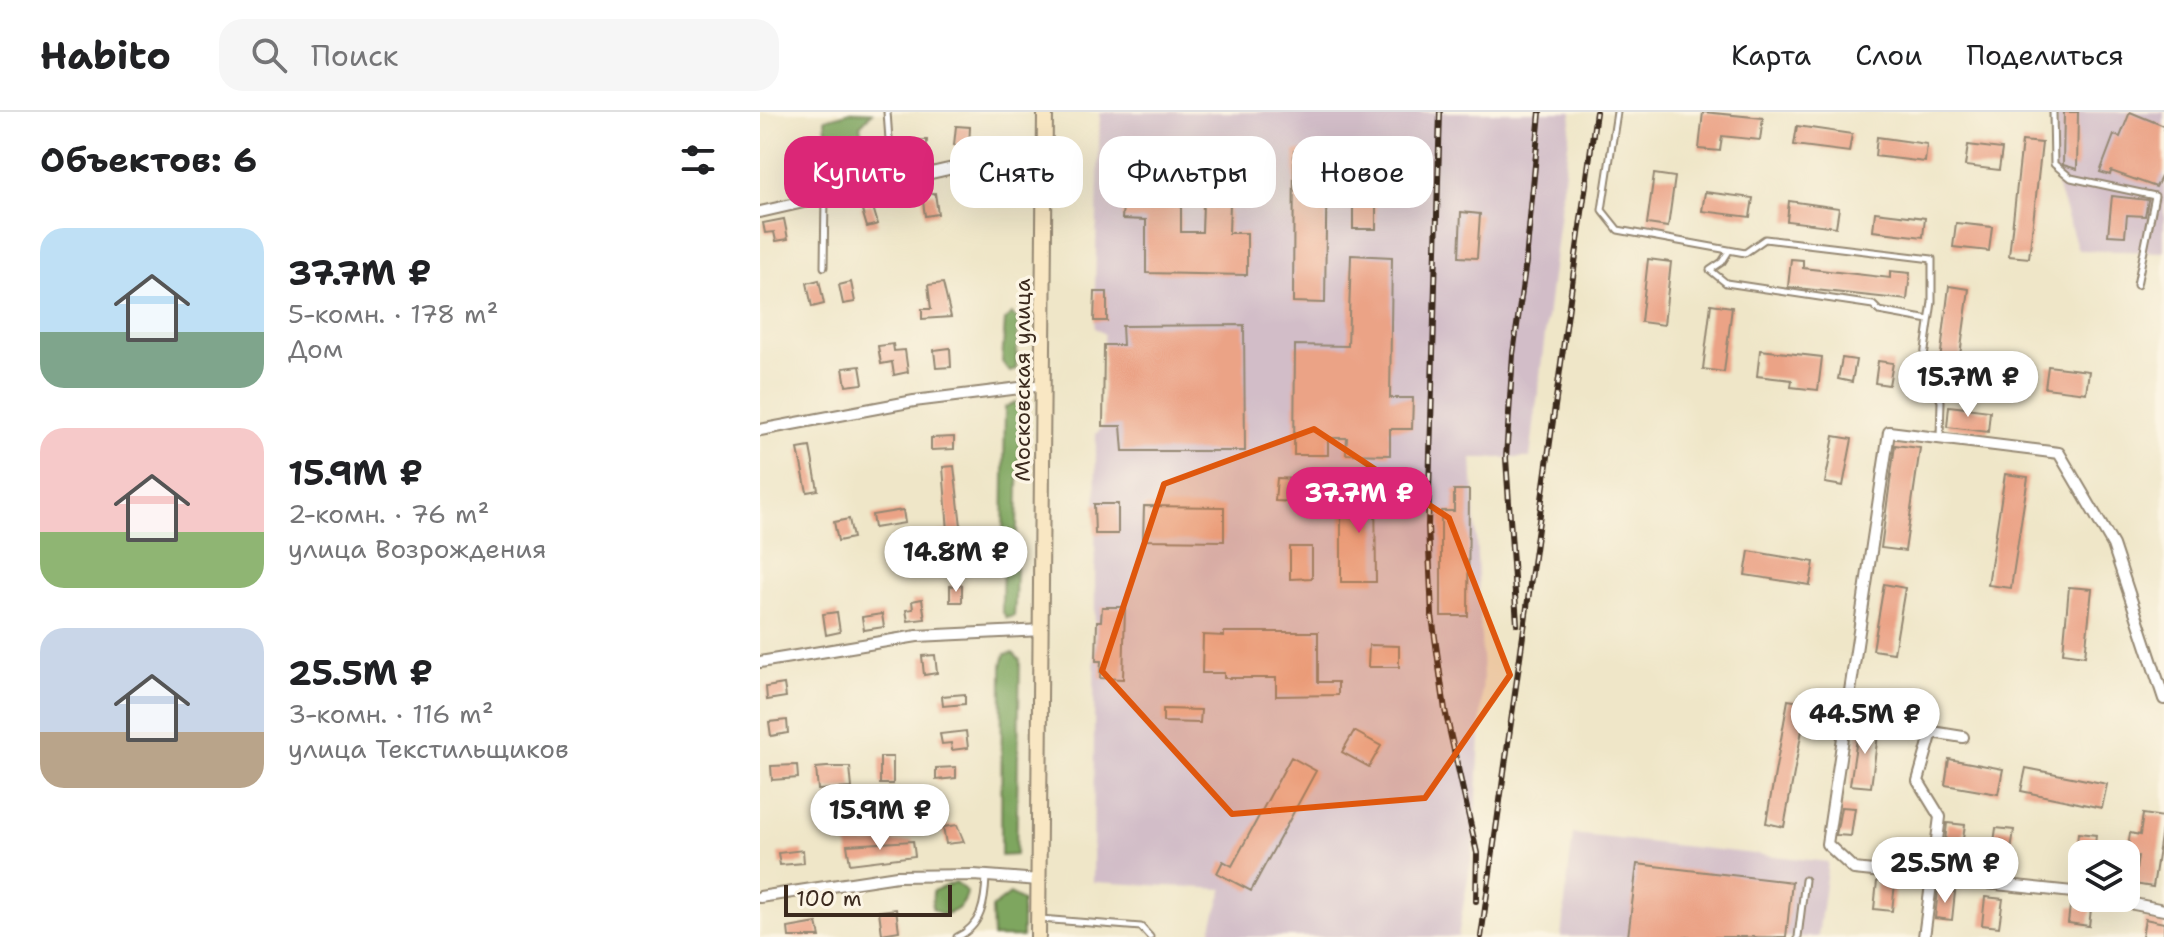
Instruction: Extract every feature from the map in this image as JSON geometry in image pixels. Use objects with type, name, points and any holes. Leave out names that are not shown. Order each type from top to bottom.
[{"type":"main road","name":"Московская улица","points":[[1045,112],[1045,136]]},
{"type":"main road","name":"Московская улица","points":[[1038,937],[1045,208]]},
{"type":"street","points":[[760,212],[784,206]]},
{"type":"street","points":[[760,430],[914,401],[1044,385]]},
{"type":"street","points":[[2068,892],[1854,869],[1825,840],[1889,432],[2059,453],[2113,545],[2164,699]]},
{"type":"street","points":[[760,662],[917,636],[1042,630]]},
{"type":"street","points":[[1924,937],[1940,817],[1918,781],[1932,732],[1963,737]]},
{"type":"street","points":[[760,897],[897,876],[987,876],[1039,880]]},
{"type":"street","points":[[2140,905],[2164,910]]},
{"type":"lane","points":[[887,112],[889,136]]},
{"type":"lane","points":[[1617,112],[1602,210],[1618,230],[1729,251],[1749,252],[1765,239],[1932,259],[1923,364],[1941,401],[1940,439]]},
{"type":"lane","points":[[2053,112],[2054,164],[2071,178],[2155,196],[2137,285]]},
{"type":"lane","points":[[824,267],[825,208]]},
{"type":"lane","points":[[1729,251],[1722,262],[1710,270],[1726,283],[1873,305],[1879,311],[1929,320]]},
{"type":"lane","points":[[957,937],[966,933],[980,917],[987,876]]},
{"type":"lane","points":[[1798,937],[1805,880]]},
{"type":"lane","points":[[1038,919],[1141,927],[1150,937]]},
{"type":"highlighted area","points":[[1314,429],[1449,518],[1510,675],[1425,798],[1232,814],[1102,671],[1164,484]]},
{"type":"shaded area","points":[[1100,112],[1572,112],[1530,458],[1472,458],[1483,675],[1475,837],[1458,937],[1209,937],[1223,889],[1093,882],[1096,434],[1103,426],[1104,345],[1104,334],[1095,328],[1094,321],[1099,147],[1099,208],[1276,208],[1276,136],[1099,136]]},
{"type":"shaded area","points":[[2057,112],[2164,112],[2164,252],[2078,250],[2053,173]]},
{"type":"shaded area","points":[[1573,834],[1828,862],[1818,937],[1561,937]]},
{"type":"green space","points":[[851,112],[872,113],[860,125],[862,136],[834,136],[826,131],[825,119]]},
{"type":"green space","points":[[1012,314],[1018,320],[1016,369],[1010,372],[1002,362],[1005,320]]},
{"type":"green space","points":[[1015,402],[1020,414],[1015,602],[1014,616],[1007,618],[1002,611],[1005,407]]},
{"type":"green space","points":[[1013,653],[1020,660],[1016,855],[1001,856],[1002,665],[1005,654]]},
{"type":"green space","points":[[956,882],[967,892],[964,901],[956,910],[942,915],[932,908],[933,891]]},
{"type":"green space","points":[[1010,894],[1022,901],[1022,937],[993,937],[992,908]]},
{"type":"building","points":[[1703,112],[1763,118],[1760,140],[1722,136],[1720,151],[1699,149]]},
{"type":"building","points":[[2064,112],[2078,112],[2077,169],[2063,165]]},
{"type":"building","points":[[2130,112],[2164,126],[2164,171],[2156,187],[2111,171],[2110,175],[2100,172],[2114,135],[2120,137]]},
{"type":"building","points":[[956,126],[970,127],[970,136],[955,136]]},
{"type":"building","points":[[1797,126],[1852,134],[1849,152],[1794,145]]},
{"type":"building","points":[[1877,137],[1927,144],[1925,162],[1875,156]]},
{"type":"building","points":[[2022,141],[2042,143],[2029,258],[2009,256]]},
{"type":"building","points":[[1968,145],[2002,149],[1999,170],[1965,166]]},
{"type":"building","points":[[1654,174],[1675,177],[1668,227],[1647,224]]},
{"type":"building","points":[[1705,192],[1753,198],[1750,217],[1702,211]]},
{"type":"building","points":[[934,193],[938,214],[925,216],[924,208],[934,208]]},
{"type":"building","points":[[2112,196],[2148,200],[2145,216],[2127,215],[2125,236],[2108,235]]},
{"type":"building","points":[[1789,201],[1839,208],[1836,227],[1787,221]]},
{"type":"building","points":[[861,208],[873,208],[878,224],[867,227]]},
{"type":"building","points":[[1123,208],[1181,208],[1181,232],[1202,232],[1203,208],[1230,208],[1229,233],[1247,233],[1247,275],[1146,273],[1146,220],[1122,219]]},
{"type":"building","points":[[1294,208],[1326,208],[1325,303],[1293,302]]},
{"type":"building","points":[[1353,208],[1376,208],[1376,229],[1353,229]]},
{"type":"building","points":[[1461,212],[1480,214],[1477,258],[1459,257]]},
{"type":"building","points":[[1875,212],[1925,218],[1923,237],[1873,231]]},
{"type":"building","points":[[784,219],[788,239],[776,241],[774,232],[765,233],[763,223]]},
{"type":"building","points":[[1956,223],[1992,227],[1989,251],[1953,247]]},
{"type":"building","points":[[1351,255],[1392,257],[1390,398],[1413,398],[1412,429],[1390,429],[1390,455],[1346,454],[1347,438],[1328,438],[1328,455],[1294,455],[1295,345],[1348,346]]},
{"type":"building","points":[[1648,259],[1671,262],[1664,325],[1641,322]]},
{"type":"building","points":[[1791,259],[1803,260],[1803,268],[1890,278],[1890,271],[1910,273],[1907,300],[1788,287]]},
{"type":"building","points":[[819,280],[824,304],[812,307],[807,283]]},
{"type":"building","points":[[851,282],[855,302],[843,304],[839,285]]},
{"type":"building","points":[[943,283],[951,317],[922,319],[922,309],[931,309],[928,285]]},
{"type":"building","points":[[1949,286],[1969,289],[1959,363],[1940,361]]},
{"type":"building","points":[[1095,292],[1107,292],[1107,321],[1094,321]]},
{"type":"building","points":[[1711,304],[1732,307],[1724,372],[1703,369]]},
{"type":"building","points":[[1244,325],[1245,451],[1123,451],[1121,426],[1103,426],[1104,345],[1123,345],[1122,326]]},
{"type":"building","points":[[893,344],[894,351],[905,350],[908,372],[894,375],[892,362],[881,364],[878,346]]},
{"type":"building","points":[[950,348],[951,367],[936,368],[934,350]]},
{"type":"building","points":[[1760,350],[1822,357],[1818,390],[1791,387],[1792,380],[1757,376]]},
{"type":"building","points":[[1842,358],[1856,360],[1852,382],[1838,379]]},
{"type":"building","points":[[1878,361],[1893,363],[1889,385],[1875,383]]},
{"type":"building","points":[[860,366],[863,384],[846,386],[843,368]]},
{"type":"building","points":[[2048,366],[2089,371],[2086,393],[2045,388]]},
{"type":"building","points":[[1949,406],[1990,411],[1988,432],[1947,427]]},
{"type":"building","points":[[1834,436],[1852,439],[1843,486],[1825,483]]},
{"type":"building","points":[[954,437],[954,449],[931,450],[931,438]]},
{"type":"building","points":[[1895,445],[1920,448],[1905,551],[1881,548]]},
{"type":"building","points":[[810,447],[818,490],[807,492],[798,449]]},
{"type":"building","points":[[954,466],[963,543],[938,546],[936,532],[948,531],[943,467]]},
{"type":"building","points":[[2005,474],[2028,477],[2011,588],[1988,585]]},
{"type":"building","points":[[1277,478],[1318,480],[1317,503],[1275,501]]},
{"type":"building","points":[[1349,484],[1375,484],[1376,582],[1341,582],[1341,504],[1349,504]]},
{"type":"building","points":[[1454,490],[1469,490],[1468,616],[1441,616],[1441,511],[1454,511]]},
{"type":"building","points":[[1094,504],[1118,504],[1118,534],[1095,534]]},
{"type":"building","points":[[1144,506],[1224,507],[1224,541],[1143,540]]},
{"type":"building","points":[[903,510],[905,523],[874,528],[872,515]]},
{"type":"building","points":[[849,519],[853,538],[838,541],[834,522]]},
{"type":"building","points":[[1290,547],[1312,547],[1312,578],[1290,579]]},
{"type":"building","points":[[1749,551],[1814,562],[1810,585],[1745,575]]},
{"type":"building","points":[[1884,584],[1905,588],[1894,653],[1873,650]]},
{"type":"building","points":[[962,585],[962,602],[950,602],[950,586]]},
{"type":"building","points":[[2069,587],[2092,589],[2085,656],[2063,653]]},
{"type":"building","points":[[922,599],[925,619],[908,621],[906,610],[913,609],[912,601]]},
{"type":"building","points":[[1102,607],[1125,607],[1123,679],[1100,678],[1101,661],[1096,661],[1097,621],[1101,621]]},
{"type":"building","points":[[837,612],[840,632],[826,635],[823,614]]},
{"type":"building","points":[[882,614],[884,627],[864,630],[862,617]]},
{"type":"building","points":[[1224,632],[1318,632],[1318,682],[1338,682],[1338,695],[1276,696],[1276,678],[1224,678],[1224,673],[1202,673],[1203,635],[1224,636]]},
{"type":"building","points":[[1369,645],[1399,646],[1399,667],[1368,667]]},
{"type":"building","points":[[935,655],[937,673],[924,675],[922,656]]},
{"type":"building","points":[[784,684],[786,697],[767,700],[766,687]]},
{"type":"building","points":[[965,694],[965,704],[943,706],[942,696]]},
{"type":"building","points":[[1788,700],[1807,703],[1784,827],[1766,823]]},
{"type":"building","points":[[1163,709],[1201,710],[1200,723],[1163,722]]},
{"type":"building","points":[[787,720],[788,733],[771,736],[769,722]]},
{"type":"building","points":[[1859,725],[1879,727],[1871,787],[1850,785]]},
{"type":"building","points":[[966,731],[968,748],[952,750],[951,743],[942,744],[940,734]]},
{"type":"building","points":[[1354,731],[1381,746],[1369,767],[1342,752]]},
{"type":"building","points":[[880,757],[893,757],[893,784],[880,784]]},
{"type":"building","points":[[1291,757],[1316,771],[1251,891],[1217,873],[1223,861],[1232,866]]},
{"type":"building","points":[[1949,759],[2003,769],[1998,794],[1945,785]]},
{"type":"building","points":[[797,765],[798,778],[772,780],[771,766]]},
{"type":"building","points":[[850,767],[852,788],[818,790],[816,768]]},
{"type":"building","points":[[956,767],[956,778],[936,780],[936,768]]},
{"type":"building","points":[[2026,768],[2107,784],[2102,808],[2021,791]]},
{"type":"building","points":[[1841,807],[1855,808],[1851,836],[1836,835]]},
{"type":"building","points":[[2143,814],[2164,817],[2153,887],[2140,885],[2140,840],[2129,840],[2130,833],[2140,835]]},
{"type":"building","points":[[1947,823],[1965,825],[1961,853],[1944,851]]},
{"type":"building","points":[[957,825],[964,842],[946,844],[943,827]]},
{"type":"building","points":[[1996,828],[2014,830],[2010,858],[1992,856]]},
{"type":"building","points":[[2078,833],[2096,835],[2095,840],[2077,840]]},
{"type":"building","points":[[913,841],[915,856],[850,864],[847,845]]},
{"type":"building","points":[[803,850],[804,863],[780,865],[778,853]]},
{"type":"building","points":[[1637,864],[1792,882],[1786,937],[1628,937]]},
{"type":"building","points":[[1877,881],[1895,883],[1892,911],[1874,909]]},
{"type":"building","points":[[1938,890],[1955,892],[1952,920],[1935,918]]},
{"type":"building","points":[[1985,897],[2003,899],[1999,927],[1982,925]]},
{"type":"building","points":[[896,909],[899,931],[882,934],[879,911]]},
{"type":"building","points":[[2069,912],[2091,912],[2089,926],[2068,923]]},
{"type":"building","points":[[2145,919],[2164,923],[2164,937],[2142,937]]},
{"type":"building","points":[[817,923],[820,937],[789,937],[788,928]]},
{"type":"railway","points":[[1440,112],[1428,526],[1432,616],[1445,710],[1477,853],[1476,901]]},
{"type":"railway","points":[[1517,624],[1506,458],[1513,354],[1526,261],[1540,112]]},
{"type":"railway","points":[[1481,937],[1596,112]]}]
